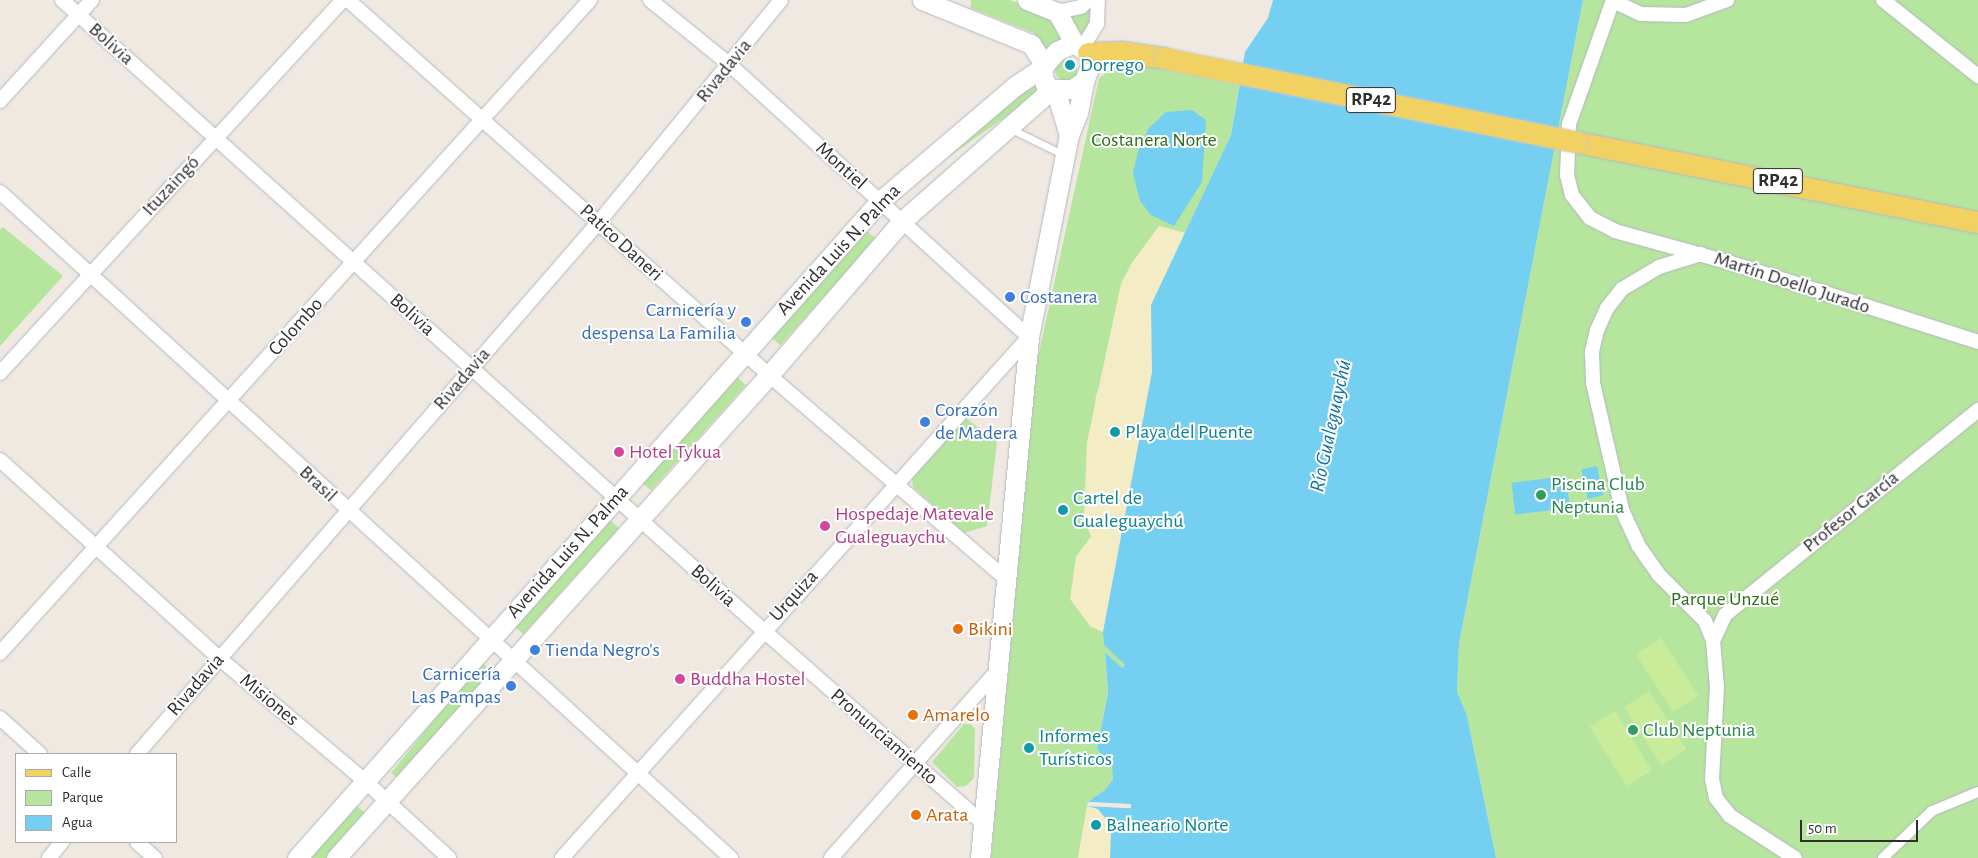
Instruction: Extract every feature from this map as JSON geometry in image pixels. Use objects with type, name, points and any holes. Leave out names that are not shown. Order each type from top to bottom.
[{"type":"main road","points":[[922,0],[951,6],[1031,44],[1043,66],[1045,84],[1054,89],[1072,89],[1084,81]]},
{"type":"main road","points":[[980,858],[1029,337],[1069,135],[1078,113],[1084,81],[1091,63],[1057,12],[1027,0]]},
{"type":"main road","points":[[1043,66],[1057,51],[1082,48]]},
{"type":"main road","name":"RP42","points":[[1082,48],[1164,58],[1978,222]]},
{"type":"main road","name":"Avenida Luis N. Palma","points":[[297,858],[880,201],[1015,86],[1043,66]]},
{"type":"main road","points":[[1054,89],[1069,135]]},
{"type":"main road","name":"Avenida Luis N. Palma","points":[[336,858],[386,800],[514,662],[769,375],[902,221],[1054,89]]},
{"type":"street","name":"Bolivia","points":[[62,0],[762,630]]},
{"type":"street","points":[[0,101],[92,0]]},
{"type":"street","name":"Ituzaingó","points":[[0,373],[343,0]]},
{"type":"street","name":"Patico Daneri","points":[[348,0],[480,121],[769,375],[1006,579]]},
{"type":"street","name":"Colombo","points":[[0,653],[590,0]]},
{"type":"street","name":"Montiel","points":[[650,0],[730,65],[1029,337]]},
{"type":"street","name":"Rivadavia","points":[[138,753],[598,223],[730,65],[781,0]]},
{"type":"street","points":[[1057,12],[1081,7],[1088,0]]},
{"type":"street","points":[[1082,48],[1097,24],[1098,0]]},
{"type":"street","points":[[1701,254],[1614,231],[1590,218],[1572,195],[1566,170],[1569,124],[1613,0],[1641,14],[1686,15],[1727,0]]},
{"type":"street","points":[[1884,0],[1978,76]]},
{"type":"street","name":"Brasil","points":[[0,192],[636,775],[731,858]]},
{"type":"street","points":[[1646,239],[1660,254],[1659,267]]},
{"type":"street","name":"Martín Doello Jurado","points":[[1704,621],[1658,574],[1638,544],[1626,519],[1607,458],[1593,383],[1592,352],[1597,330],[1607,308],[1622,289],[1659,267],[1701,254],[1978,342]]},
{"type":"street","name":"Urquiza","points":[[562,858],[762,630],[1029,337]]},
{"type":"street","name":"Profesor García","points":[[1725,616],[1978,410]]},
{"type":"street","name":"Misiones","points":[[0,460],[219,658],[365,781],[449,858]]},
{"type":"street","points":[[1725,616],[1704,621],[1713,641],[1717,680],[1712,779],[1716,798],[1730,816],[1795,858]]},
{"type":"street","points":[[1713,641],[1725,616]]},
{"type":"street","name":"Pronunciamiento","points":[[762,630],[983,823]]},
{"type":"street","points":[[831,858],[998,670]]},
{"type":"street","points":[[0,718],[39,753]]},
{"type":"street","points":[[1883,858],[1932,812],[1978,792]]},
{"type":"street","points":[[48,858],[61,843]]},
{"type":"street","points":[[138,843],[155,858]]},
{"type":"lane","points":[[1008,128],[1065,156]]},
{"type":"green space","points":[[971,0],[1010,0],[1048,14],[1066,39],[1046,51],[1034,33],[971,8]]},
{"type":"green space","name":"Parque Unzué","points":[[1583,0],[1978,0],[1978,858],[1496,858],[1467,716],[1457,691],[1459,644]]},
{"type":"green space","points":[[1091,7],[1088,33],[1077,33],[1070,15]]},
{"type":"green space","points":[[1066,59],[1074,62],[1077,70],[1074,78],[1066,81],[1058,78],[1055,70],[1058,62]]},
{"type":"green space","name":"Costanera Norte","points":[[1120,63],[1149,65],[1239,84],[1231,135],[1185,233],[1159,226],[1113,325],[1103,378],[1096,395],[1084,515],[1091,537],[1076,557],[1090,626],[1103,632],[1104,645],[1125,665],[1122,668],[1105,652],[1108,693],[1097,749],[1112,766],[1113,779],[1106,789],[1088,802],[1078,858],[991,858],[1037,362],[1099,78]]},
{"type":"green space","points":[[1033,83],[1040,93],[892,196],[886,186]]},
{"type":"green space","points":[[3,227],[63,276],[0,346],[0,230]]},
{"type":"green space","points":[[867,231],[876,239],[780,345],[771,337]]},
{"type":"green space","points":[[737,377],[746,385],[651,491],[642,483]]},
{"type":"green space","points":[[966,418],[997,442],[987,526],[964,533],[913,487],[912,478]]},
{"type":"green space","points":[[610,520],[619,528],[523,634],[514,626]]},
{"type":"green space","points":[[1661,638],[1699,696],[1673,712],[1636,654]]},
{"type":"green space","points":[[481,662],[491,670],[401,781],[391,773]]},
{"type":"green space","points":[[1649,691],[1687,749],[1661,765],[1624,707]]},
{"type":"green space","points":[[1615,711],[1652,770],[1627,786],[1590,727]]},
{"type":"green space","points":[[964,724],[971,724],[975,729],[974,778],[966,786],[957,787],[932,762]]},
{"type":"green space","points":[[357,806],[366,814],[327,858],[310,858]]},
{"type":"sand","name":"Playa del Puente","points":[[1159,226],[1185,233],[1151,305],[1152,372],[1103,632],[1090,626],[1070,599],[1076,557],[1091,537],[1084,515],[1087,442],[1121,284],[1131,264]]},
{"type":"sand","name":"Balneario Norte","points":[[1087,806],[1098,809],[1106,819],[1111,832],[1110,858],[1078,858]]},
{"type":"water","name":"Río Gualeguaychú","points":[[1273,0],[1583,0],[1459,644],[1457,691],[1467,716],[1496,858],[1110,858],[1111,832],[1106,819],[1098,809],[1087,806],[1131,808],[1131,804],[1088,802],[1106,789],[1113,779],[1112,766],[1097,749],[1108,693],[1105,652],[1122,668],[1125,665],[1104,645],[1103,632],[1152,372],[1151,305],[1231,135],[1245,52],[1268,18]]},
{"type":"water","points":[[1192,110],[1206,120],[1202,182],[1174,226],[1151,215],[1140,201],[1133,173],[1138,151],[1149,128],[1166,112]]},
{"type":"water","points":[[1597,466],[1603,495],[1588,499],[1581,469]]},
{"type":"water","name":"Piscina Club Neptunia","points":[[1566,476],[1570,508],[1515,514],[1511,483]]},
{"type":"pier","points":[[1088,802],[1131,804],[1131,808],[1088,806]]},
{"type":"place","name":"Dorrego","points":[[1070,65]]},
{"type":"place","name":"Costanera","points":[[1010,297]]},
{"type":"place","name":"Carnicería y despensa La Familia","points":[[746,322]]},
{"type":"place","name":"Corazón de Madera","points":[[925,422]]},
{"type":"place","name":"Playa del Puente","points":[[1115,432]]},
{"type":"place","name":"Hotel Tykua","points":[[619,452]]},
{"type":"place","name":"Piscina Club Neptunia","points":[[1541,495]]},
{"type":"place","name":"Cartel de Gualeguaychú","points":[[1063,510]]},
{"type":"place","name":"Hospedaje Matevale Gualeguaychu","points":[[825,526]]},
{"type":"place","name":"Bikini","points":[[958,629]]},
{"type":"place","name":"Tienda Negro's","points":[[535,650]]},
{"type":"place","name":"Buddha Hostel","points":[[680,679]]},
{"type":"place","name":"Carnicería Las Pampas","points":[[511,686]]},
{"type":"place","name":"Amarelo","points":[[913,715]]},
{"type":"place","name":"Club Neptunia","points":[[1633,730]]},
{"type":"place","name":"Informes Turísticos","points":[[1029,748]]},
{"type":"place","name":"Arata","points":[[916,815]]},
{"type":"place","name":"Balneario Norte","points":[[1096,825]]}]
